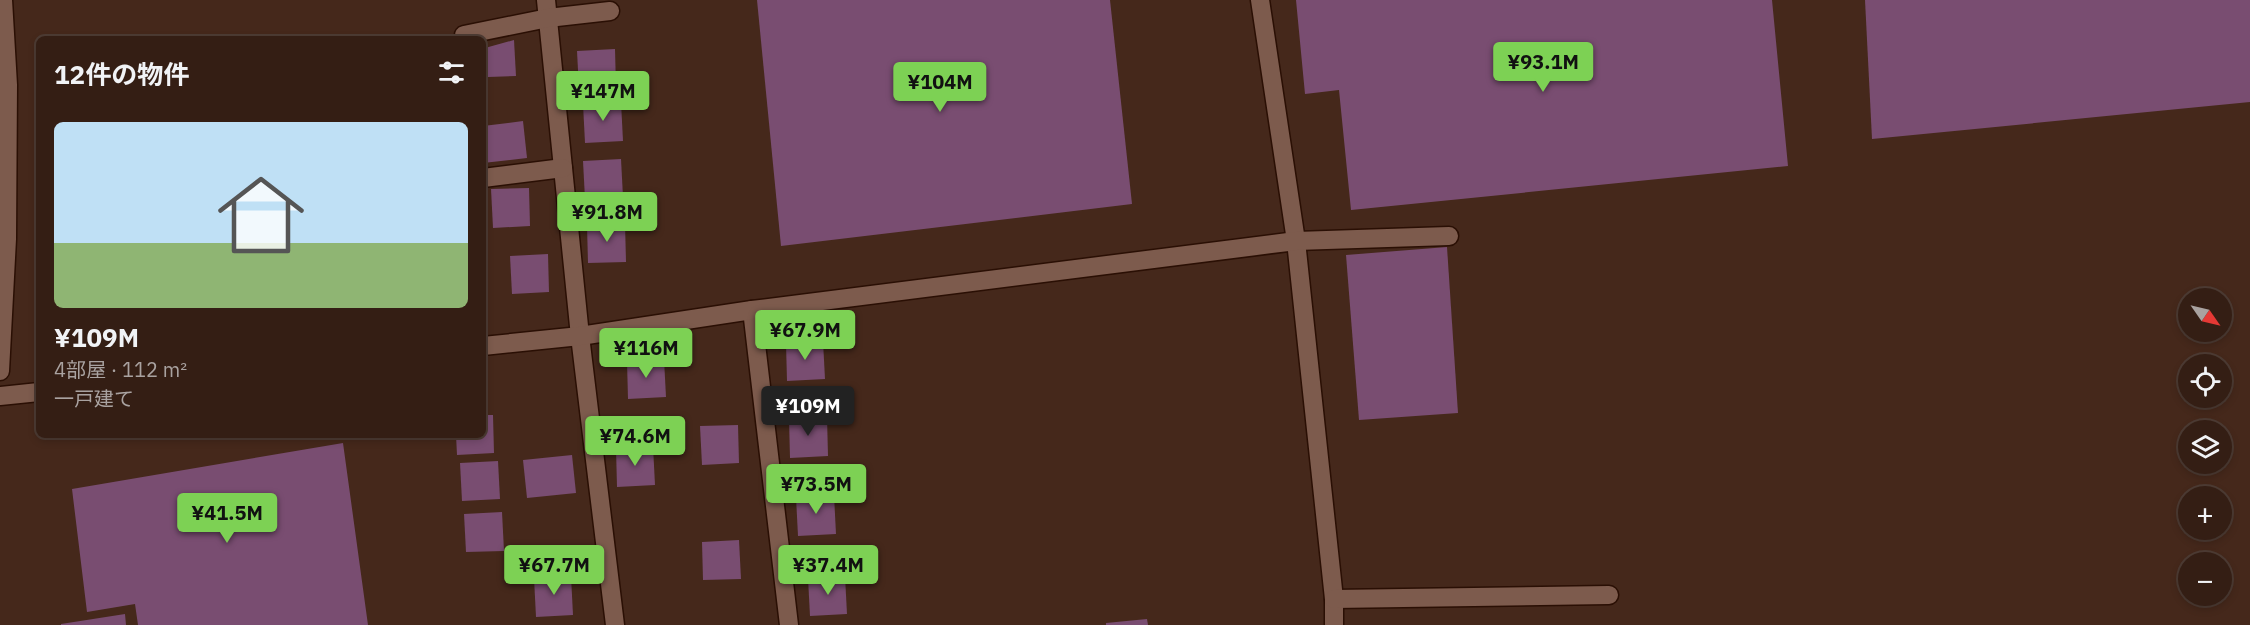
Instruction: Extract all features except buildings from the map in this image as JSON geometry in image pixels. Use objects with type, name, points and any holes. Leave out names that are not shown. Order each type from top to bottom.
[{"type":"street","points":[[0,371],[7,239],[8,85],[3,0]]},
{"type":"street","points":[[1260,0],[1296,241],[1334,599],[1334,625]]},
{"type":"street","points":[[547,9],[580,336],[615,625]]},
{"type":"street","points":[[464,35],[547,9],[610,11]]},
{"type":"street","points":[[486,178],[563,168]]},
{"type":"street","points":[[486,346],[580,336],[752,310],[1296,241],[1449,236]]},
{"type":"street","points":[[752,310],[789,625]]},
{"type":"street","points":[[0,396],[36,392]]},
{"type":"street","points":[[1334,599],[1609,595]]}]
